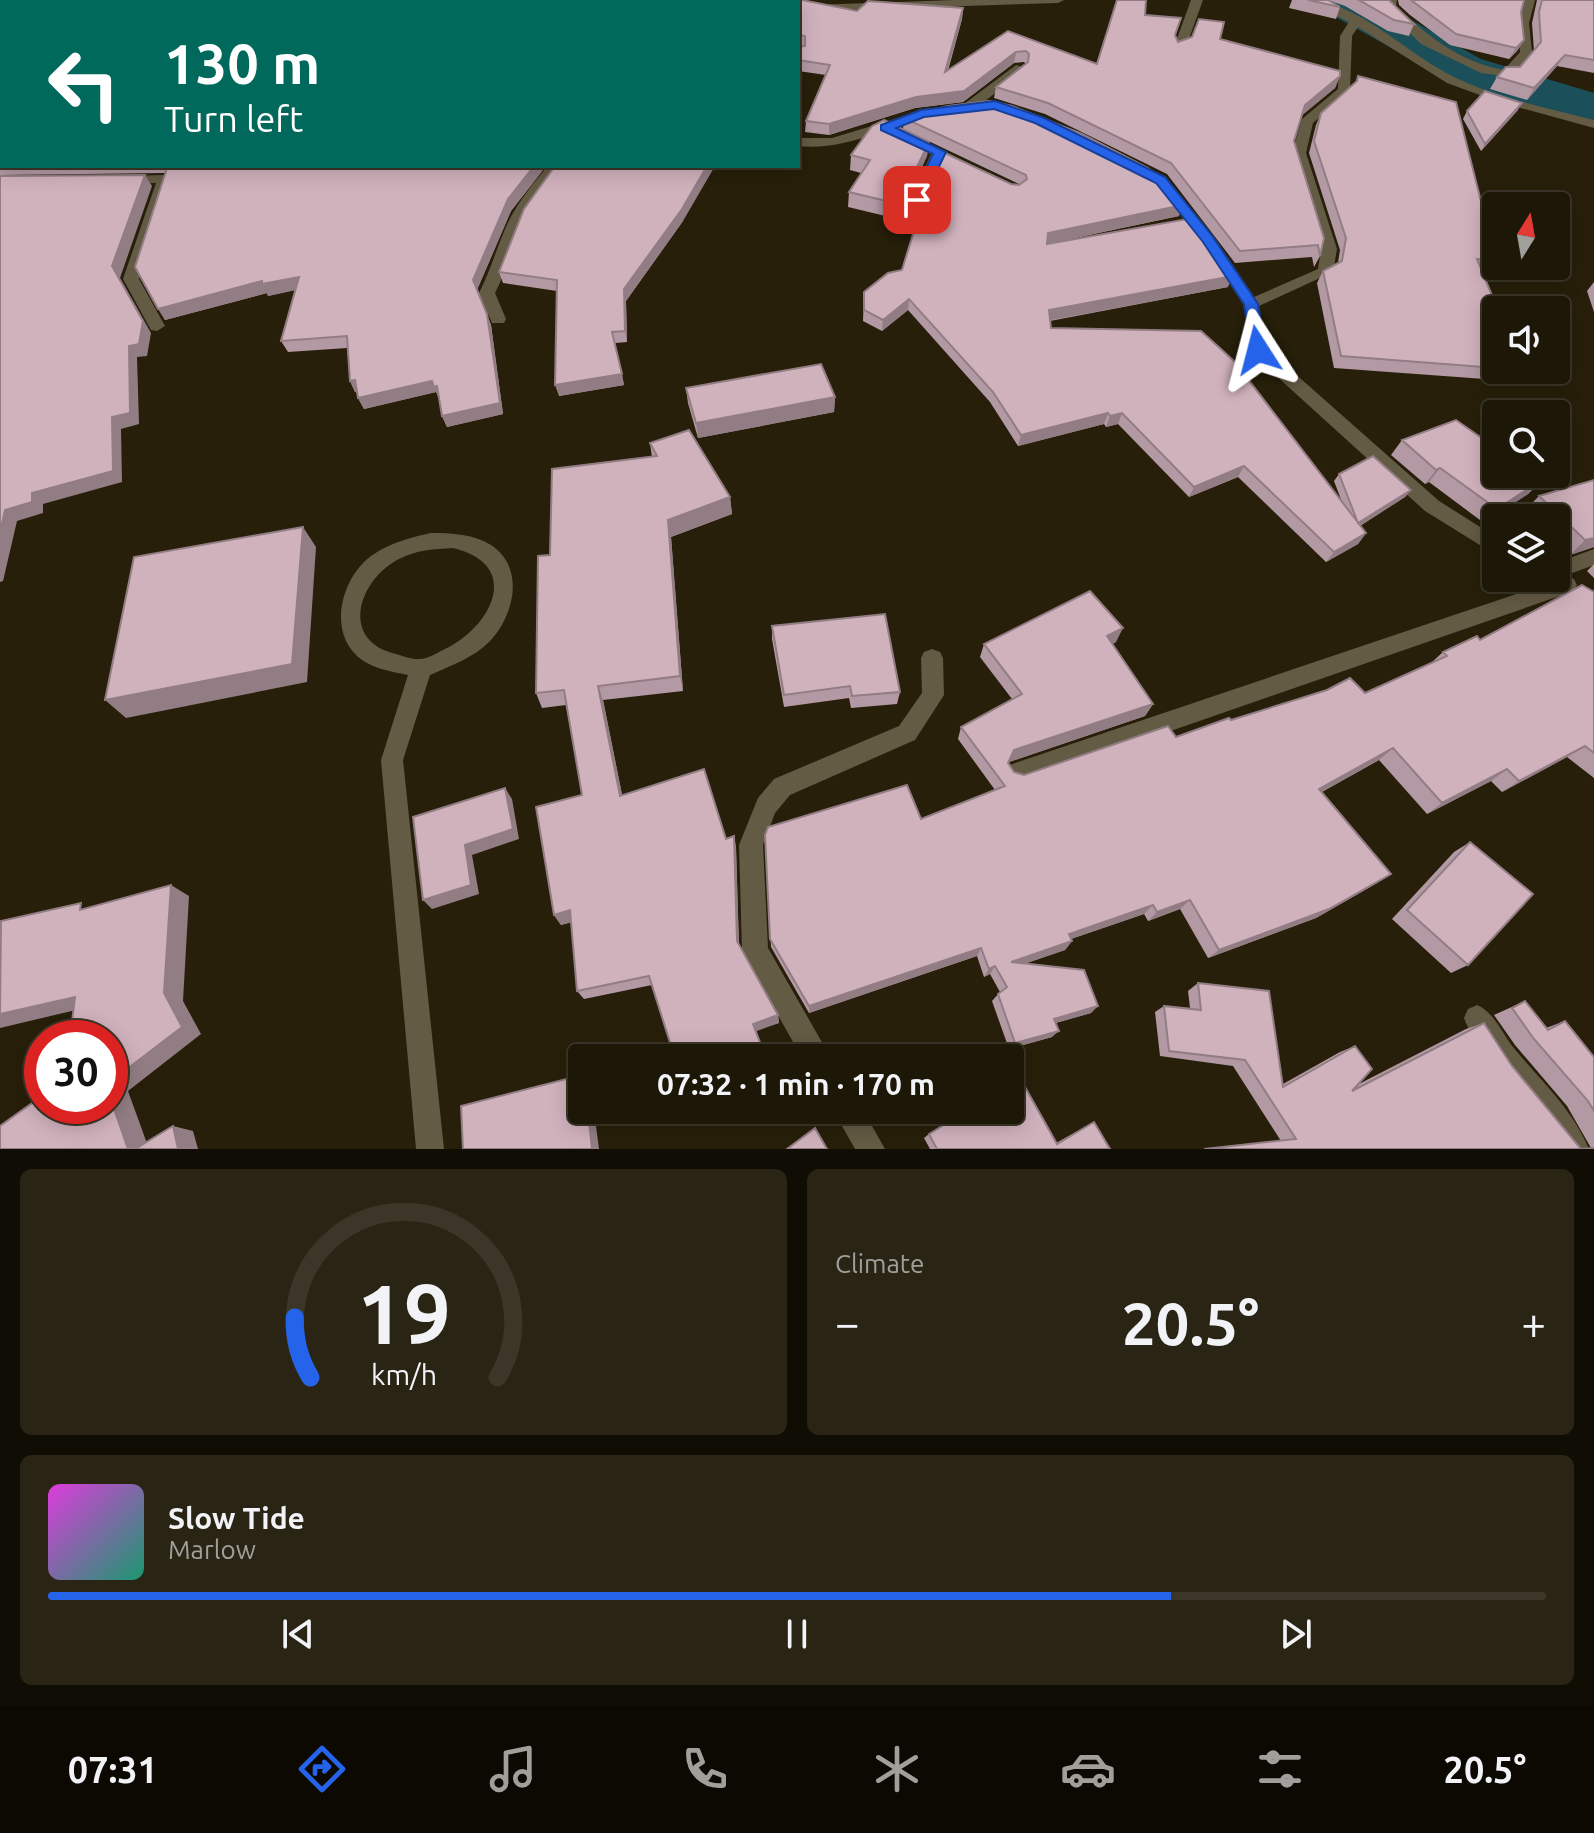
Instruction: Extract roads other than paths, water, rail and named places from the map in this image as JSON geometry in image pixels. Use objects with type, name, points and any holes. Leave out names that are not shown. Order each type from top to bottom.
[{"type":"street","points":[[800,5],[813,8],[1058,0]]},
{"type":"street","points":[[1180,47],[1197,0]]},
{"type":"street","points":[[1311,0],[1357,19],[1450,79],[1532,108],[1594,124]]},
{"type":"street","points":[[1387,3],[1425,41],[1485,70],[1507,74],[1526,52],[1523,23],[1529,0]]},
{"type":"street","points":[[1251,304],[1325,272],[1329,249],[1299,153],[1307,122],[1344,90],[1346,36],[1357,19]]},
{"type":"street","points":[[953,109],[1020,68]]},
{"type":"street","points":[[800,142],[814,145],[885,128],[921,114],[995,105]]},
{"type":"street","points":[[885,128],[977,171]]},
{"type":"street","points":[[905,225],[939,152]]},
{"type":"street","points":[[498,319],[487,293],[502,264],[513,228],[540,184],[554,168]]},
{"type":"street","points":[[1152,175],[1161,180],[1185,222],[1251,304],[1258,350],[1432,506],[1482,538]]},
{"type":"street","points":[[103,180],[164,179],[131,279],[157,326]]},
{"type":"street","points":[[421,669],[369,653],[353,635],[349,611],[357,586],[375,565],[400,549],[430,540],[458,540],[482,548],[499,565],[506,586],[500,611],[484,635],[457,653],[421,669],[392,760],[430,1149]]},
{"type":"street","points":[[1570,579],[1594,557]]},
{"type":"street","points":[[1018,773],[1540,592]]},
{"type":"street","points":[[809,1044],[755,951],[751,845],[766,806],[782,787],[907,733],[933,695],[932,658]]},
{"type":"street","points":[[1477,1018],[1503,1056],[1552,1111],[1575,1149]]},
{"type":"street","points":[[856,1124],[871,1149]]},
{"type":"waterway","points":[[1339,0],[1464,69],[1594,110]]}]
